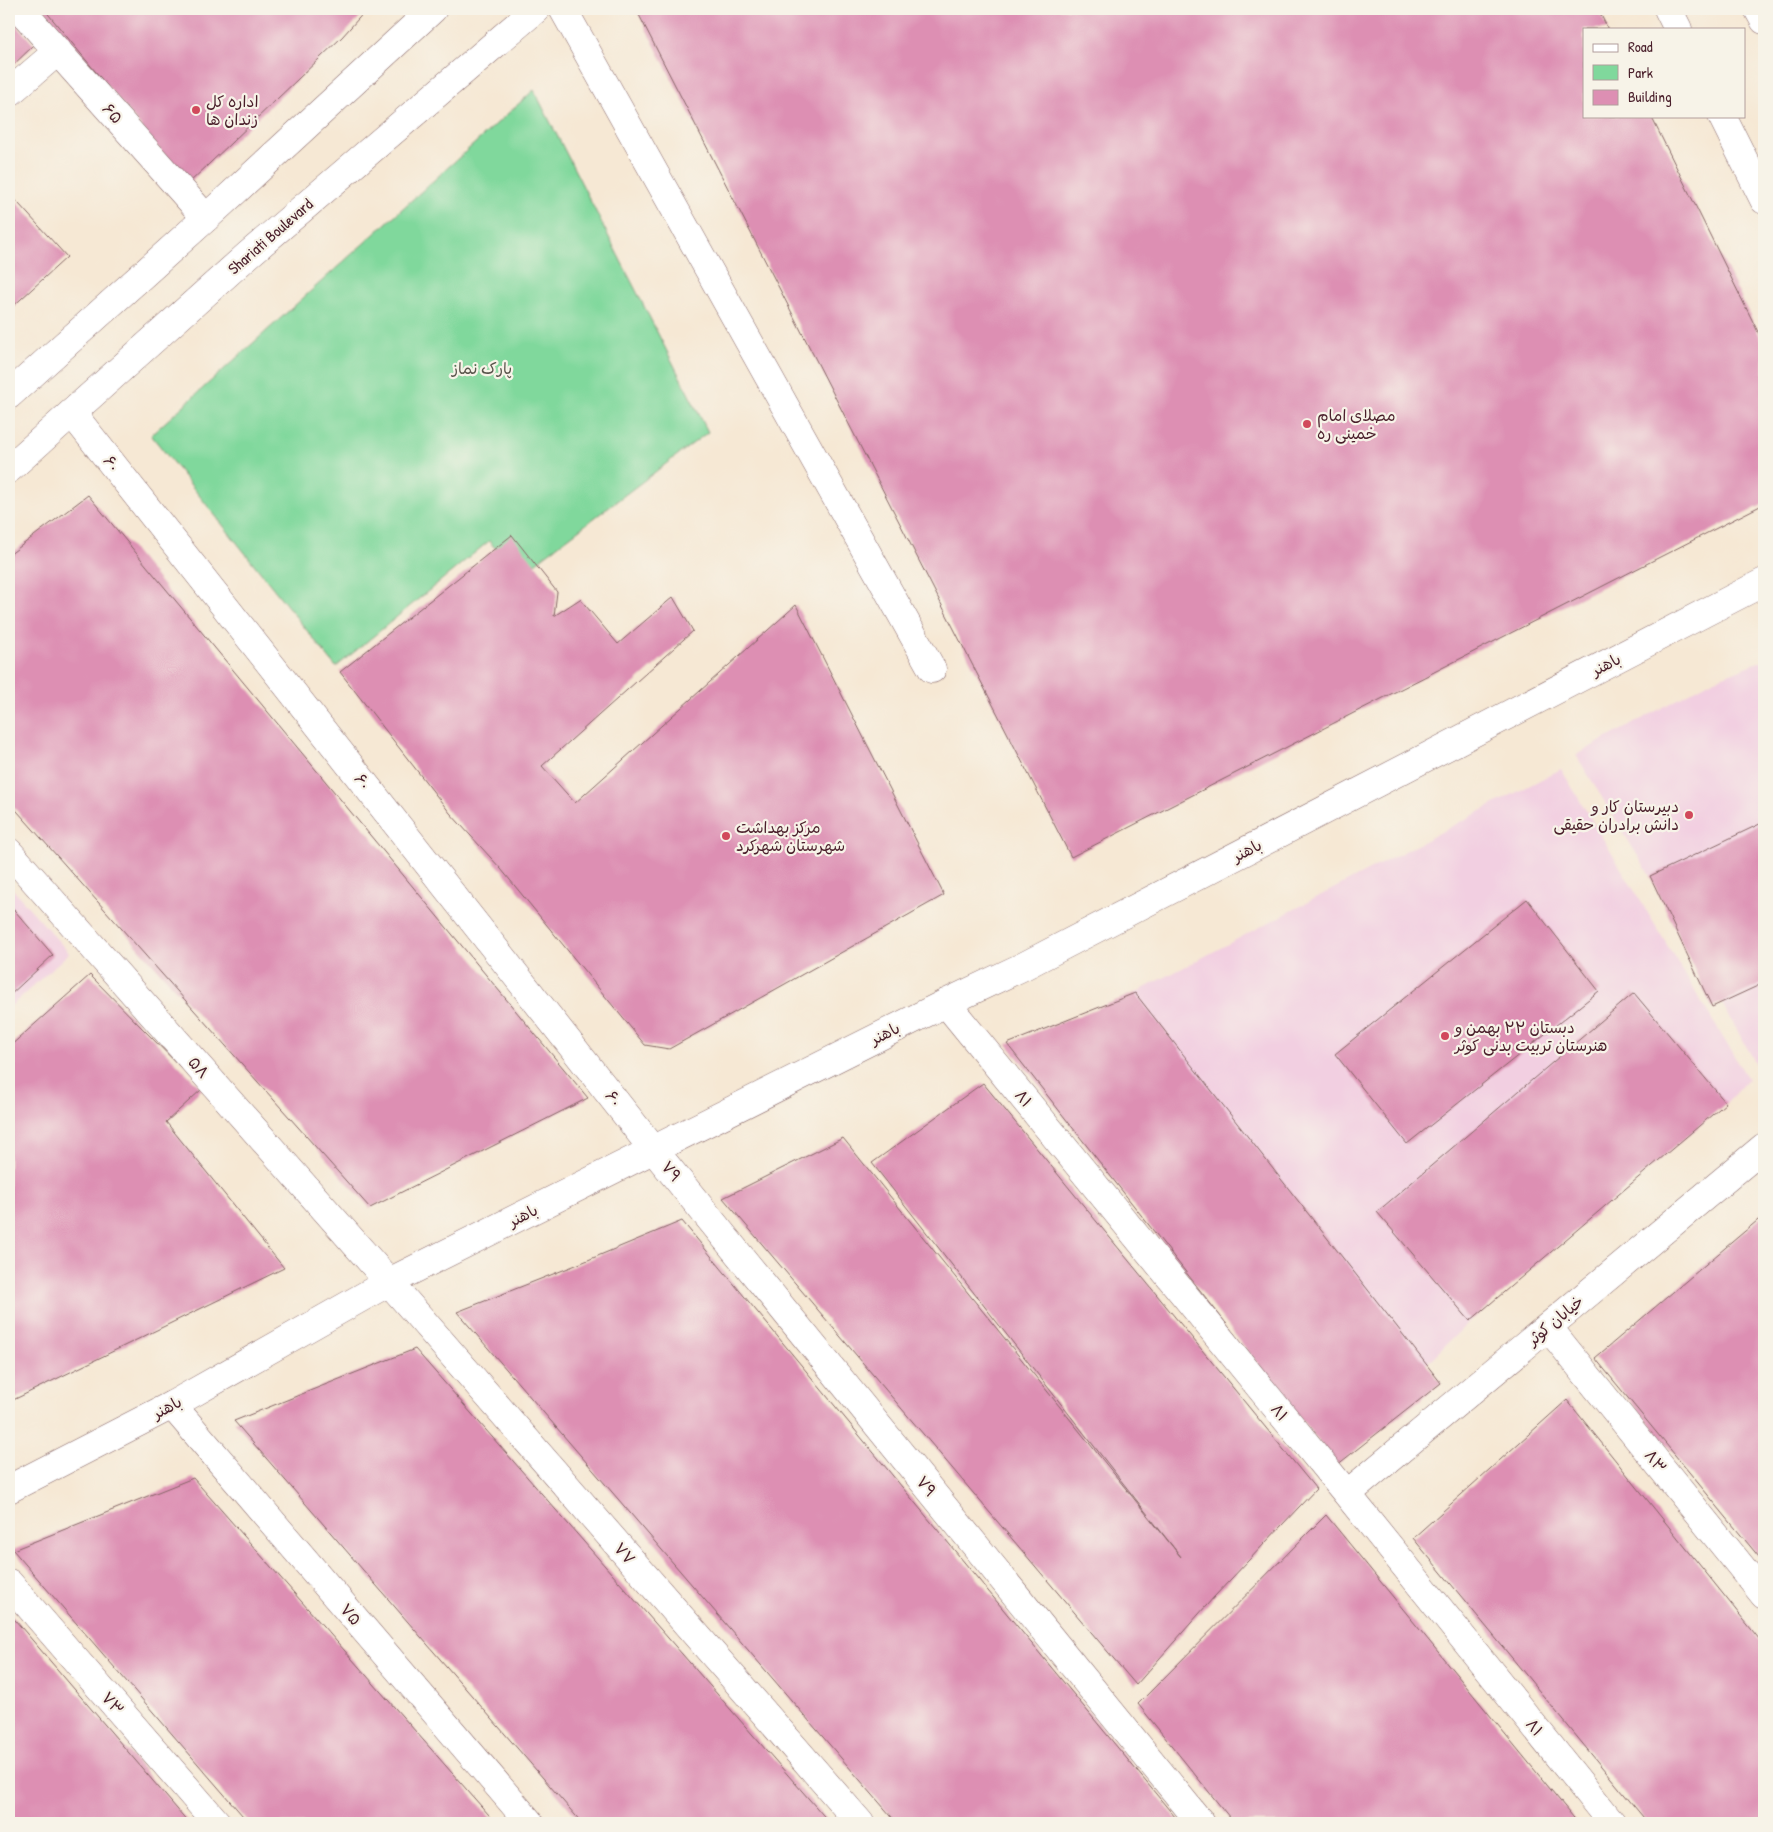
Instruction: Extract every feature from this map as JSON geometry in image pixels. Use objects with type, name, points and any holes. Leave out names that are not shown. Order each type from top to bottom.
[{"type":"street","name":"۶۵","points":[[20,9],[206,218]]},
{"type":"street","points":[[9,395],[206,218],[433,9]]},
{"type":"street","name":"Shariati Boulevard","points":[[9,469],[248,255],[536,9]]},
{"type":"street","points":[[563,9],[932,670]]},
{"type":"street","points":[[1668,9],[1678,28]]},
{"type":"street","points":[[1758,9],[1764,20]]},
{"type":"street","points":[[9,93],[58,51]]},
{"type":"street","points":[[1723,118],[1764,200]]},
{"type":"street","name":"۶۰","points":[[72,413],[653,1149]]},
{"type":"street","name":"باهنر","points":[[9,1489],[172,1405],[389,1282],[946,1003],[1024,966],[1764,582]]},
{"type":"street","name":"۵۸","points":[[9,852],[389,1282]]},
{"type":"street","name":"۸۱","points":[[946,1003],[1347,1494],[1612,1823]]},
{"type":"street","name":"خیابان کوثر","points":[[1347,1494],[1764,1147]]},
{"type":"street","name":"۷۹","points":[[653,1149],[1201,1823]]},
{"type":"street","name":"۷۷","points":[[389,1282],[860,1823]]},
{"type":"street","name":"۸۳","points":[[1548,1327],[1764,1595]]},
{"type":"street","name":"۷۵","points":[[172,1405],[530,1823]]},
{"type":"street","name":"۷۳","points":[[9,1583],[217,1823]]},
{"type":"shaded area","name":"دبیرستان کار و دانش برادران حقیقی","points":[[1764,660],[1764,1065],[1759,1069],[1650,876],[1576,755],[1713,680]]},
{"type":"shaded area","name":"دبستان ۲۲ بهمن و هنرستان تربیت بدنی کوثر","points":[[1561,769],[1748,1079],[1726,1103],[1470,1321],[1424,1366],[1135,993]]},
{"type":"shaded area","points":[[9,885],[69,953],[9,1008]]},
{"type":"green space","name":"پارک نماز","points":[[534,90],[708,432],[519,575],[489,541],[336,667],[151,435]]},
{"type":"building","name":"اداره کل زندان ها","points":[[44,9],[367,9],[342,37],[188,184]]},
{"type":"building","name":"مصلای امام خمینی ره","points":[[636,9],[1598,9],[1608,28],[1583,28],[1583,118],[1652,118],[1764,344],[1764,504],[1071,857]]},
{"type":"building","points":[[9,16],[34,45],[9,69]]},
{"type":"building","points":[[9,193],[67,257],[9,310]]},
{"type":"building","points":[[88,495],[588,1098],[370,1208],[9,802],[9,555]]},
{"type":"building","name":"مرکز بهداشت شهرستان شهرکرد","points":[[512,535],[557,592],[554,616],[580,599],[618,644],[673,597],[693,631],[542,766],[575,803],[796,605],[944,895],[669,1049],[645,1045],[501,869],[450,813],[340,672]]},
{"type":"building","points":[[1764,822],[1764,983],[1712,1007],[1650,876]]},
{"type":"building","points":[[1527,899],[1599,991],[1407,1144],[1335,1054]]},
{"type":"building","points":[[9,904],[53,955],[9,996]]},
{"type":"building","points":[[90,975],[202,1089],[166,1122],[284,1268],[9,1402],[9,1047]]},
{"type":"building","points":[[1135,993],[1441,1383],[1337,1465],[1007,1044]]},
{"type":"building","points":[[1634,993],[1726,1103],[1470,1321],[1377,1212]]},
{"type":"building","points":[[983,1083],[1316,1489],[1214,1597],[1136,1685],[723,1198],[843,1138],[1181,1557],[872,1163]]},
{"type":"building","points":[[1764,1215],[1764,1563],[1595,1358]]},
{"type":"building","points":[[682,1221],[1180,1823],[897,1823],[457,1312]]},
{"type":"building","points":[[415,1349],[830,1823],[582,1823],[234,1421]]},
{"type":"building","points":[[1567,1400],[1764,1645],[1764,1823],[1648,1823],[1413,1538]]},
{"type":"building","points":[[193,1478],[496,1823],[249,1823],[13,1550]]},
{"type":"building","points":[[1326,1515],[1578,1823],[1234,1823],[1138,1704]]},
{"type":"building","points":[[9,1613],[189,1823],[9,1823]]},
{"type":"place","name":"اداره کل زندان ها","points":[[196,110]]},
{"type":"place","name":"مصلای امام خمینی ره","points":[[1307,424]]},
{"type":"place","name":"دبیرستان کار و دانش برادران حقیقی","points":[[1689,815]]},
{"type":"place","name":"مرکز بهداشت شهرستان شهرکرد","points":[[726,836]]},
{"type":"place","name":"دبستان ۲۲ بهمن و هنرستان تربیت بدنی کوثر","points":[[1445,1036]]}]
